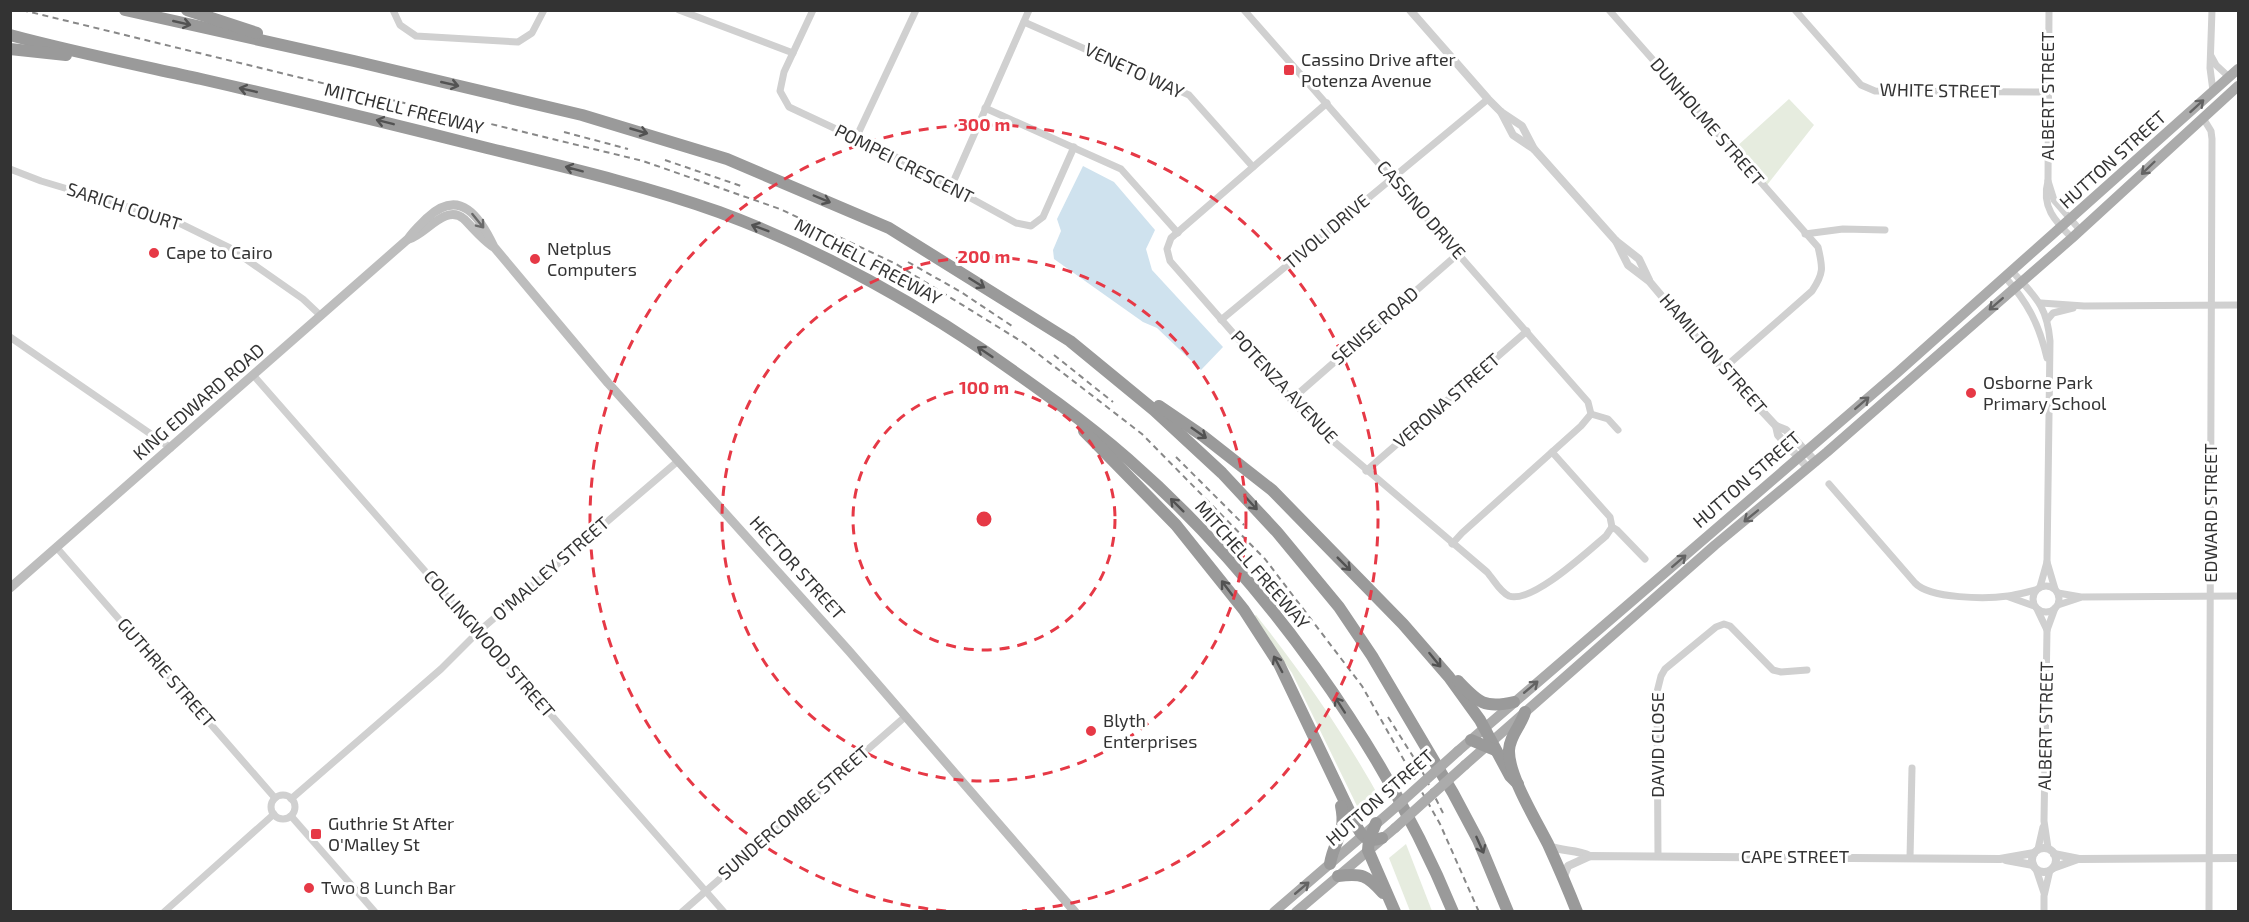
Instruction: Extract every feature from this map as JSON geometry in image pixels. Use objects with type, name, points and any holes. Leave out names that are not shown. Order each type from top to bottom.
[{"type":"highway","name":"MITCHELL FREEWAY","points":[[125,10],[582,115],[727,159],[889,228],[1070,341],[1116,377],[1222,473],[1277,532],[1339,607],[1372,656],[1453,793],[1478,840],[1508,912]]},
{"type":"highway","points":[[186,10],[332,57]]},
{"type":"highway","name":"MITCHELL FREEWAY","points":[[10,35],[305,103],[645,188],[786,238],[858,274],[959,334],[1109,443],[1174,502],[1233,564],[1333,694],[1372,754],[1421,844],[1453,912]]},
{"type":"highway","points":[[10,49],[109,58]]},
{"type":"highway","points":[[1116,377],[1203,436],[1272,490],[1403,624],[1449,677],[1480,720],[1488,747],[1518,784]]},
{"type":"highway","points":[[1050,398],[1176,525],[1244,610],[1279,664],[1339,793],[1367,842],[1393,906]]},
{"type":"highway","points":[[1449,677],[1458,680],[1475,699],[1482,703],[1500,705],[1514,702]]},
{"type":"highway","points":[[1525,712],[1522,723],[1514,733],[1509,753],[1518,784],[1549,846],[1577,912]]},
{"type":"highway","points":[[1471,740],[1488,747]]},
{"type":"highway","points":[[1330,864],[1332,852],[1344,825],[1339,793]]},
{"type":"highway","points":[[1367,842],[1376,823]]},
{"type":"highway","points":[[1338,876],[1363,875],[1370,879],[1393,906]]},
{"type":"main road","name":"HUTTON STREET","points":[[1376,823],[2009,274],[2238,69]]},
{"type":"main road","name":"HUTTON STREET","points":[[1274,912],[1330,864],[1395,828],[1715,545],[1812,465],[2076,234],[2238,86]]},
{"type":"main road","name":"KING EDWARD ROAD","points":[[10,588],[254,376],[408,239],[412,232],[432,214],[443,206],[454,204]]},
{"type":"main road","name":"HECTOR STREET","points":[[454,204],[465,206],[475,216],[487,231],[494,247]]},
{"type":"main road","name":"KING EDWARD ROAD","points":[[408,239],[416,237],[445,215],[452,214]]},
{"type":"main road","name":"HECTOR STREET","points":[[452,214],[464,219],[479,237],[494,247],[608,383],[906,716],[1075,912]]},
{"type":"main road","name":"HUTTON STREET","points":[[1296,912],[1338,876],[1367,842]]},
{"type":"street","points":[[393,10],[400,25],[416,36],[518,42],[532,33],[544,10]]},
{"type":"street","points":[[679,10],[793,53]]},
{"type":"street","name":"POMPEI CRESCENT","points":[[813,10],[784,72],[780,91],[789,107],[898,158],[1016,223],[1031,226],[1043,217],[1074,147]]},
{"type":"street","points":[[856,138],[916,10]]},
{"type":"street","points":[[951,187],[1029,10]]},
{"type":"street","name":"CASSINO DRIVE","points":[[1244,10],[1393,177],[1588,402],[1591,414]]},
{"type":"street","name":"HAMILTON STREET","points":[[1410,10],[1488,99],[1501,112],[1522,126],[1534,149],[1616,241],[1628,266],[1649,281],[1723,369],[1776,426],[1778,435],[1812,465]]},
{"type":"street","name":"DUNHOLME STREET","points":[[1609,10],[1818,247],[1823,266],[1821,278],[1812,291],[1723,369]]},
{"type":"street","name":"WHITE STREET","points":[[1795,10],[1861,85],[1875,91],[2048,92]]},
{"type":"street","name":"ALBERT STREET","points":[[2049,10],[2046,202],[2061,228],[2076,234]]},
{"type":"street","points":[[2212,10],[2210,68],[2213,92]]},
{"type":"street","name":"VENETO WAY","points":[[1024,22],[1189,95],[1253,167]]},
{"type":"street","points":[[2211,56],[2216,65],[2229,77]]},
{"type":"street","name":"TIVOLI DRIVE","points":[[1221,320],[1488,99]]},
{"type":"street","points":[[985,108],[1121,169],[1130,176],[1178,233],[1327,103]]},
{"type":"street","name":"HAMILTON STREET","points":[[1501,112],[1513,135],[1534,149]]},
{"type":"street","name":"EDWARD STREET","points":[[2203,117],[2211,131],[2212,140],[2209,912]]},
{"type":"street","name":"SARICH COURT","points":[[10,169],[41,181],[158,215],[183,225],[230,248],[303,299],[321,316]]},
{"type":"street","name":"ALBERT STREET","points":[[2048,181],[2054,200],[2070,220],[2076,234]]},
{"type":"street","points":[[1805,234],[1844,229],[1885,230]]},
{"type":"street","name":"POTENZA AVENUE","points":[[1178,233],[1172,238],[1167,249],[1170,261],[1291,400],[1312,423],[1366,471],[1487,572],[1507,596],[1516,597],[1550,582],[1606,536],[1612,527]]},
{"type":"street","name":"SENISE ROAD","points":[[1291,400],[1459,253]]},
{"type":"street","points":[[2009,274],[2018,285],[2041,303],[2048,319],[2047,562],[2032,598],[2036,608]]},
{"type":"street","points":[[2018,285],[2041,334],[2049,366]]},
{"type":"street","points":[[2041,303],[2084,306],[2238,305]]},
{"type":"street","points":[[2048,319],[2061,309],[2084,306]]},
{"type":"street","name":"VERONA STREET","points":[[1366,471],[1527,331]]},
{"type":"street","points":[[10,337],[171,448]]},
{"type":"street","name":"COLLINGWOOD STREET","points":[[254,376],[724,912]]},
{"type":"street","points":[[1452,544],[1591,414],[1608,419],[1618,430]]},
{"type":"street","points":[[1552,452],[1610,517],[1612,527],[1645,559]]},
{"type":"street","name":"O'MALLEY STREET","points":[[291,799],[441,669],[478,632],[678,461]]},
{"type":"street","points":[[1829,484],[1919,587],[1941,594],[2007,597],[2046,612],[2081,597]]},
{"type":"street","name":"GUTHRIE STREET","points":[[57,548],[275,798]]},
{"type":"street","points":[[2047,562],[2057,591],[2057,607]]},
{"type":"street","points":[[2007,597],[2048,585],[2057,591],[2081,597],[2238,596]]},
{"type":"street","name":"ALBERT STREET","points":[[2044,851],[2047,630],[2057,607]]},
{"type":"street","name":"ALBERT STREET","points":[[2036,608],[2047,630]]},
{"type":"street","name":"DAVID CLOSE","points":[[1658,856],[1657,692],[1665,669],[1716,627],[1724,624],[1730,626],[1773,670],[1781,672],[1807,670]]},
{"type":"street","name":"SUNDERCOMBE STREET","points":[[682,912],[906,716]]},
{"type":"street","points":[[1910,858],[1912,768]]},
{"type":"street","points":[[282,795],[291,799],[295,805],[291,816],[280,818],[274,814],[272,804],[275,798],[282,795]]},
{"type":"street","points":[[164,912],[274,814]]},
{"type":"street","points":[[291,816],[375,912]]},
{"type":"street","name":"CAPE STREET","points":[[1549,846],[1561,851],[1580,851],[1590,856],[2000,859],[2044,851],[2079,859],[2238,858]]},
{"type":"street","points":[[2044,896],[2034,867],[2044,851],[2056,861],[2051,869],[2044,896],[2044,912]]},
{"type":"street","points":[[1563,879],[1568,866],[1590,856]]},
{"type":"street","name":"CAPE STREET","points":[[2000,859],[2034,867],[2040,871],[2079,859]]},
{"type":"shaded area","points":[[1789,99],[1814,125],[1767,185],[1735,148]]},
{"type":"shaded area","points":[[1256,615],[1324,707],[1369,779],[1383,804],[1370,815],[1357,806],[1292,673],[1253,617]]},
{"type":"shaded area","points":[[1406,844],[1432,911],[1410,911],[1389,858]]},
{"type":"water","points":[[1083,166],[1114,182],[1155,230],[1146,249],[1152,270],[1223,347],[1201,370],[1157,328],[1143,322],[1054,259],[1053,250],[1061,231],[1057,219]]},
{"type":"railway","points":[[22,10],[643,161],[780,209],[896,264],[1024,343],[1142,434],[1265,559],[1362,686],[1440,824],[1479,912]]},
{"type":"railway","points":[[564,132],[628,149]]},
{"type":"railway","points":[[665,160],[744,187]]},
{"type":"railway","points":[[908,262],[961,292],[1015,328]]},
{"type":"railway","points":[[1054,355],[1113,402]]},
{"type":"railway","points":[[1176,457],[1244,525]]},
{"type":"railway","points":[[1388,717],[1421,769],[1443,813]]},
{"type":"place","name":"Cassino Drive after Potenza Avenue","points":[[1289,70]]},
{"type":"place","name":"Cape to Cairo","points":[[154,253]]},
{"type":"place","name":"Netplus Computers","points":[[535,259]]},
{"type":"place","name":"Osborne Park Primary School","points":[[1971,393]]},
{"type":"place","name":"Blyth Enterprises","points":[[1091,731]]},
{"type":"place","name":"Guthrie St After O'Malley St","points":[[316,834]]},
{"type":"place","name":"Two 8 Lunch Bar","points":[[309,888]]}]
